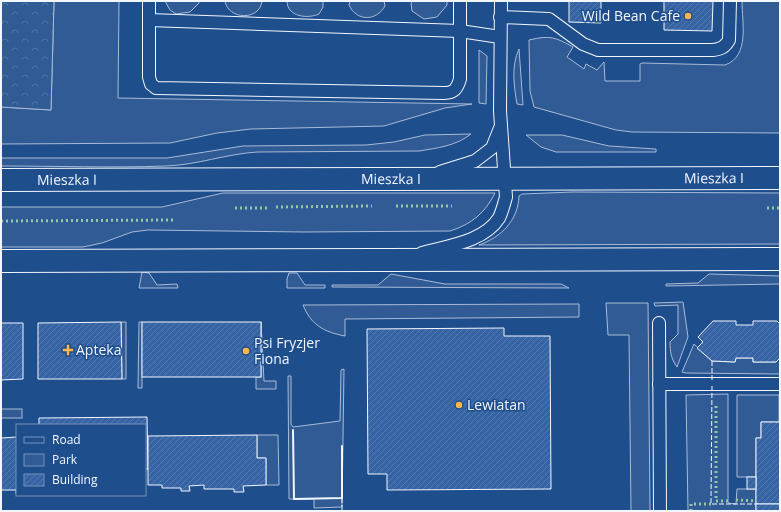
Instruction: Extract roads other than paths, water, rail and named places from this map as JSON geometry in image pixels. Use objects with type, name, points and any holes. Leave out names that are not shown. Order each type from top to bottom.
[{"type":"street","name":"Mieszka I","points":[[1,180],[780,178]]},
{"type":"street","points":[[1,261],[780,259]]},
{"type":"lane","points":[[149,1],[149,77],[151,84],[156,88],[450,93],[456,90],[460,79],[460,1]]},
{"type":"lane","points":[[400,260],[476,237],[498,219],[502,210],[506,197],[501,126],[501,1]]},
{"type":"lane","points":[[500,17],[549,19],[583,44],[598,50],[713,50],[721,49],[729,40],[730,1]]},
{"type":"lane","points":[[149,20],[460,31],[500,37]]},
{"type":"lane","points":[[416,180],[475,161],[492,148],[501,126]]},
{"type":"lane","points":[[659,323],[660,511]]},
{"type":"lane","points":[[659,384],[780,384]]},
{"type":"place","name":"Wild Bean Cafe","points":[[688,16]]},
{"type":"place","name":"Apteka","points":[[68,350]]},
{"type":"place","name":"Psi Fryzjer Fiona","points":[[246,351]]},
{"type":"place","name":"Lewiatan","points":[[459,405]]}]
